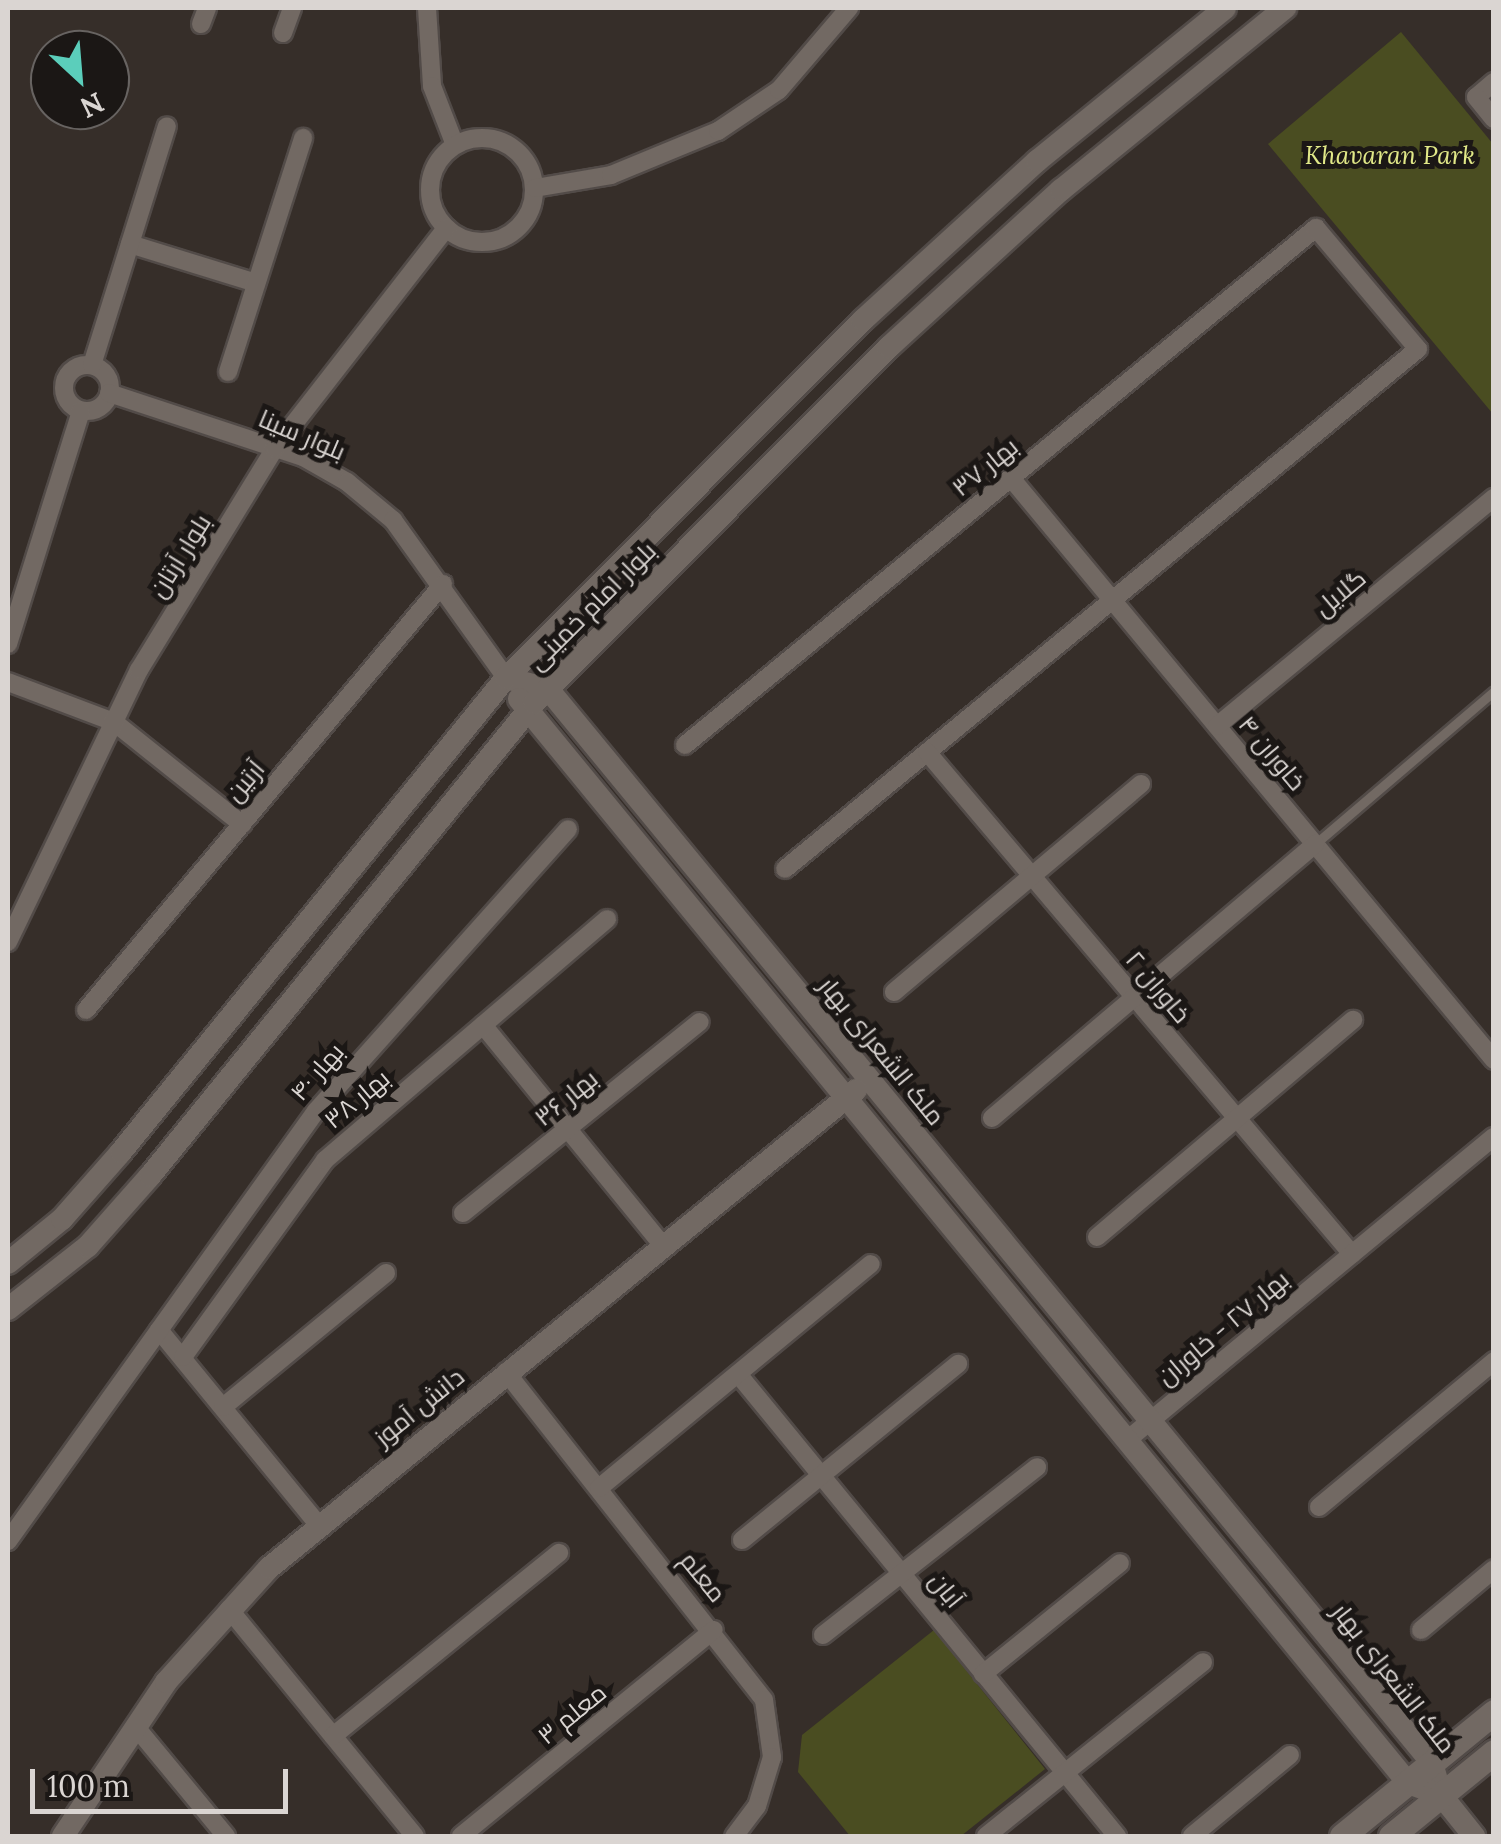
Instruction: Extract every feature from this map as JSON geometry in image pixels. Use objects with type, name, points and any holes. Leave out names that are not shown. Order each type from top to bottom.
[{"type":"main road","points":[[1342,1836],[1494,1712]]},
{"type":"main road","points":[[1391,1836],[1494,1752]]},
{"type":"street","points":[[284,34],[292,8]]},
{"type":"street","points":[[427,8],[432,86],[455,145]]},
{"type":"street","points":[[535,188],[611,175],[718,132],[779,90],[849,8]]},
{"type":"street","name":"بلوار امام خمینی","points":[[8,1263],[62,1219],[121,1152],[506,678],[863,320],[1037,162],[1225,8]]},
{"type":"street","name":"بلوار امام خمینی","points":[[8,1310],[88,1246],[138,1190],[526,711],[889,347],[1061,190],[1285,8]]},
{"type":"street","points":[[1494,82],[1476,97],[1494,119]]},
{"type":"street","points":[[92,366],[168,126]]},
{"type":"street","points":[[480,137],[507,143],[527,162],[535,188],[528,214],[510,234],[470,240],[446,228],[432,205],[431,178],[455,145],[480,137]]},
{"type":"street","points":[[228,372],[303,138]]},
{"type":"street","name":"بلوار آرتان","points":[[8,942],[114,722],[276,448],[446,228]]},
{"type":"street","name":"بهار ۳۷","points":[[685,745],[1316,228],[1418,349],[1112,600]]},
{"type":"street","points":[[130,244],[256,283]]},
{"type":"street","points":[[92,366],[106,376],[109,394],[99,408],[82,411],[67,400],[64,383],[74,368],[92,366]]},
{"type":"street","name":"بلوار سینا","points":[[109,394],[276,448],[347,482],[393,520],[443,584],[506,678]]},
{"type":"street","points":[[8,644],[82,411]]},
{"type":"street","name":"خاوران ۴","points":[[1012,478],[1494,1060]]},
{"type":"street","name":"گلایل","points":[[1217,726],[1494,498]]},
{"type":"street","name":"آرتین","points":[[86,1010],[443,584]]},
{"type":"street","points":[[784,869],[1112,600]]},
{"type":"street","points":[[506,678],[548,689]]},
{"type":"street","name":"ملک الشعرای بهار","points":[[506,678],[526,711],[1408,1782],[1441,1795]]},
{"type":"street","points":[[8,682],[114,722],[242,824]]},
{"type":"street","name":"ملک الشعرای بهار","points":[[548,689],[1432,1763],[1441,1795]]},
{"type":"street","name":"خاوران ۲","points":[[927,752],[1352,1254]]},
{"type":"street","points":[[894,992],[1141,784]]},
{"type":"street","name":"بهار ۴۰","points":[[8,1541],[295,1138],[568,829]]},
{"type":"street","points":[[992,1118],[1315,844]]},
{"type":"street","name":"بهار ۳۸","points":[[183,1357],[325,1160],[607,919]]},
{"type":"street","points":[[1097,1237],[1354,1020]]},
{"type":"street","name":"بهار ۳۶","points":[[464,1213],[700,1022]]},
{"type":"street","points":[[483,1025],[663,1246]]},
{"type":"street","name":"دانش آموز","points":[[64,1836],[135,1726],[228,1609],[318,1524],[870,1079]]},
{"type":"street","name":"بهار ۲۷ - خاوران","points":[[1126,1440],[1494,1137]]},
{"type":"street","points":[[295,1138],[325,1160]]},
{"type":"street","points":[[224,1234],[246,1236],[254,1256]]},
{"type":"street","points":[[599,1488],[872,1264]]},
{"type":"street","points":[[224,1407],[386,1273]]},
{"type":"street","points":[[159,1330],[318,1524]]},
{"type":"street","points":[[1318,1507],[1494,1362]]},
{"type":"street","points":[[742,1540],[958,1364]]},
{"type":"street","name":"معلم","points":[[506,1372],[757,1685],[772,1726],[763,1791],[734,1836]]},
{"type":"street","name":"آبان","points":[[738,1374],[1117,1836]]},
{"type":"street","points":[[824,1635],[1036,1467]]},
{"type":"street","points":[[333,1736],[559,1553]]},
{"type":"street","points":[[983,1674],[1120,1564]]},
{"type":"street","points":[[1421,1630],[1494,1569]]},
{"type":"street","points":[[228,1609],[415,1836]]},
{"type":"street","name":"معلم ۳","points":[[461,1836],[714,1630]]},
{"type":"street","points":[[986,1836],[1203,1662]]},
{"type":"street","points":[[135,1726],[226,1836]]},
{"type":"street","points":[[1192,1836],[1290,1755]]},
{"type":"street","points":[[1441,1795],[1474,1836]]},
{"type":"lane","points":[[1315,844],[1494,691]]},
{"type":"green space","name":"Khavaran Park","points":[[1401,32],[1493,144],[1493,414],[1268,144]]},
{"type":"green space","points":[[934,1630],[1045,1769],[961,1836],[850,1836],[798,1772],[802,1735]]}]
